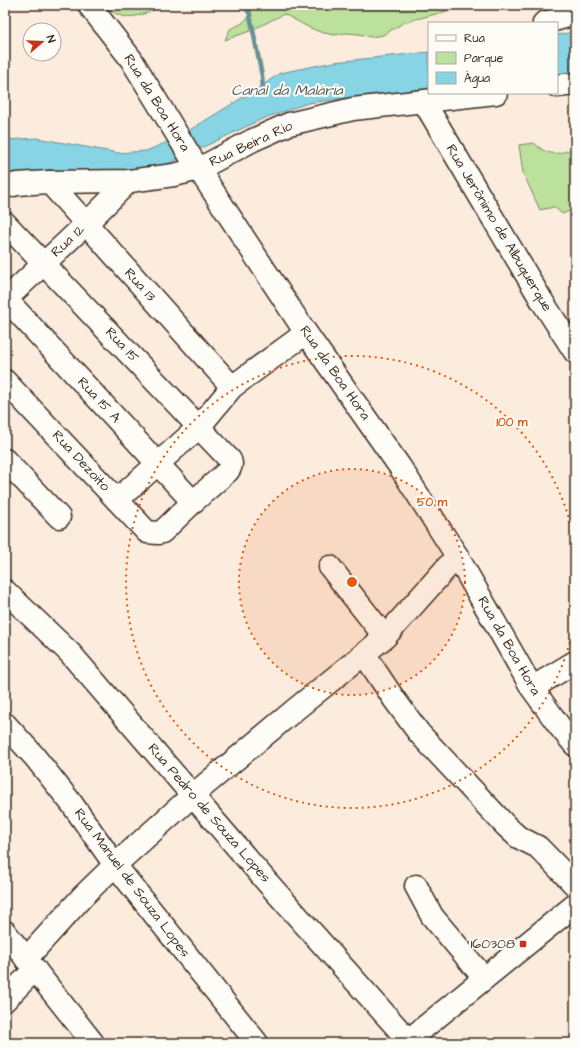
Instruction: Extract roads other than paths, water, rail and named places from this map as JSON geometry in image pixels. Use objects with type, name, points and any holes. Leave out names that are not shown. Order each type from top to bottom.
[{"type":"street","name":"Rua da Boa Hora","points":[[89,5],[131,59],[196,164],[306,333],[400,467],[457,556],[532,688],[560,727],[575,744]]},
{"type":"street","points":[[547,22],[575,14]]},
{"type":"street","points":[[558,86],[575,84]]},
{"type":"street","name":"Rua Beira Rio","points":[[5,187],[17,184],[49,182],[129,181],[174,175],[289,124],[353,109],[488,94]]},
{"type":"street","name":"Rua Jerônimo de Albuquerque","points":[[424,102],[542,301],[575,352]]},
{"type":"street","name":"Rua 12","points":[[5,299],[86,224],[129,181]]},
{"type":"street","name":"Rua 13","points":[[49,182],[232,387]]},
{"type":"street","name":"Rua 15","points":[[5,223],[230,460],[231,463],[228,471],[193,502]]},
{"type":"street","name":"Rua 15 A","points":[[5,299],[193,502]]},
{"type":"street","points":[[117,500],[199,427],[232,387],[306,333]]},
{"type":"street","name":"Rua Dezoito","points":[[5,381],[147,532],[162,532],[193,502]]},
{"type":"street","points":[[5,460],[59,517]]},
{"type":"street","points":[[5,1000],[30,964],[83,896],[115,864],[193,795],[385,638],[457,556]]},
{"type":"street","points":[[330,567],[385,638]]},
{"type":"street","name":"Rua Pedro de Souza Lopes","points":[[5,591],[70,653],[267,882],[333,954],[406,1042]]},
{"type":"street","points":[[364,654],[419,734],[518,838],[538,847],[575,886]]},
{"type":"street","points":[[532,688],[575,662]]},
{"type":"street","name":"Rua Manuel de Souza Lopes","points":[[5,724],[34,756],[72,804],[115,864],[257,1043]]},
{"type":"street","points":[[416,886],[432,916],[484,978]]},
{"type":"street","points":[[406,1042],[575,905]]},
{"type":"street","points":[[5,932],[94,1043]]},
{"type":"water","points":[[575,32],[575,72],[558,75],[558,35]]},
{"type":"water","name":"Canal da Malária","points":[[428,52],[428,89],[308,103],[262,119],[170,163],[145,173],[5,176],[5,140],[37,138],[118,153],[146,151],[172,140],[193,128],[280,73],[334,62]]},
{"type":"waterway","points":[[248,5],[262,76],[263,90]]},
{"type":"place","name":"160308","points":[[523,944]]}]
